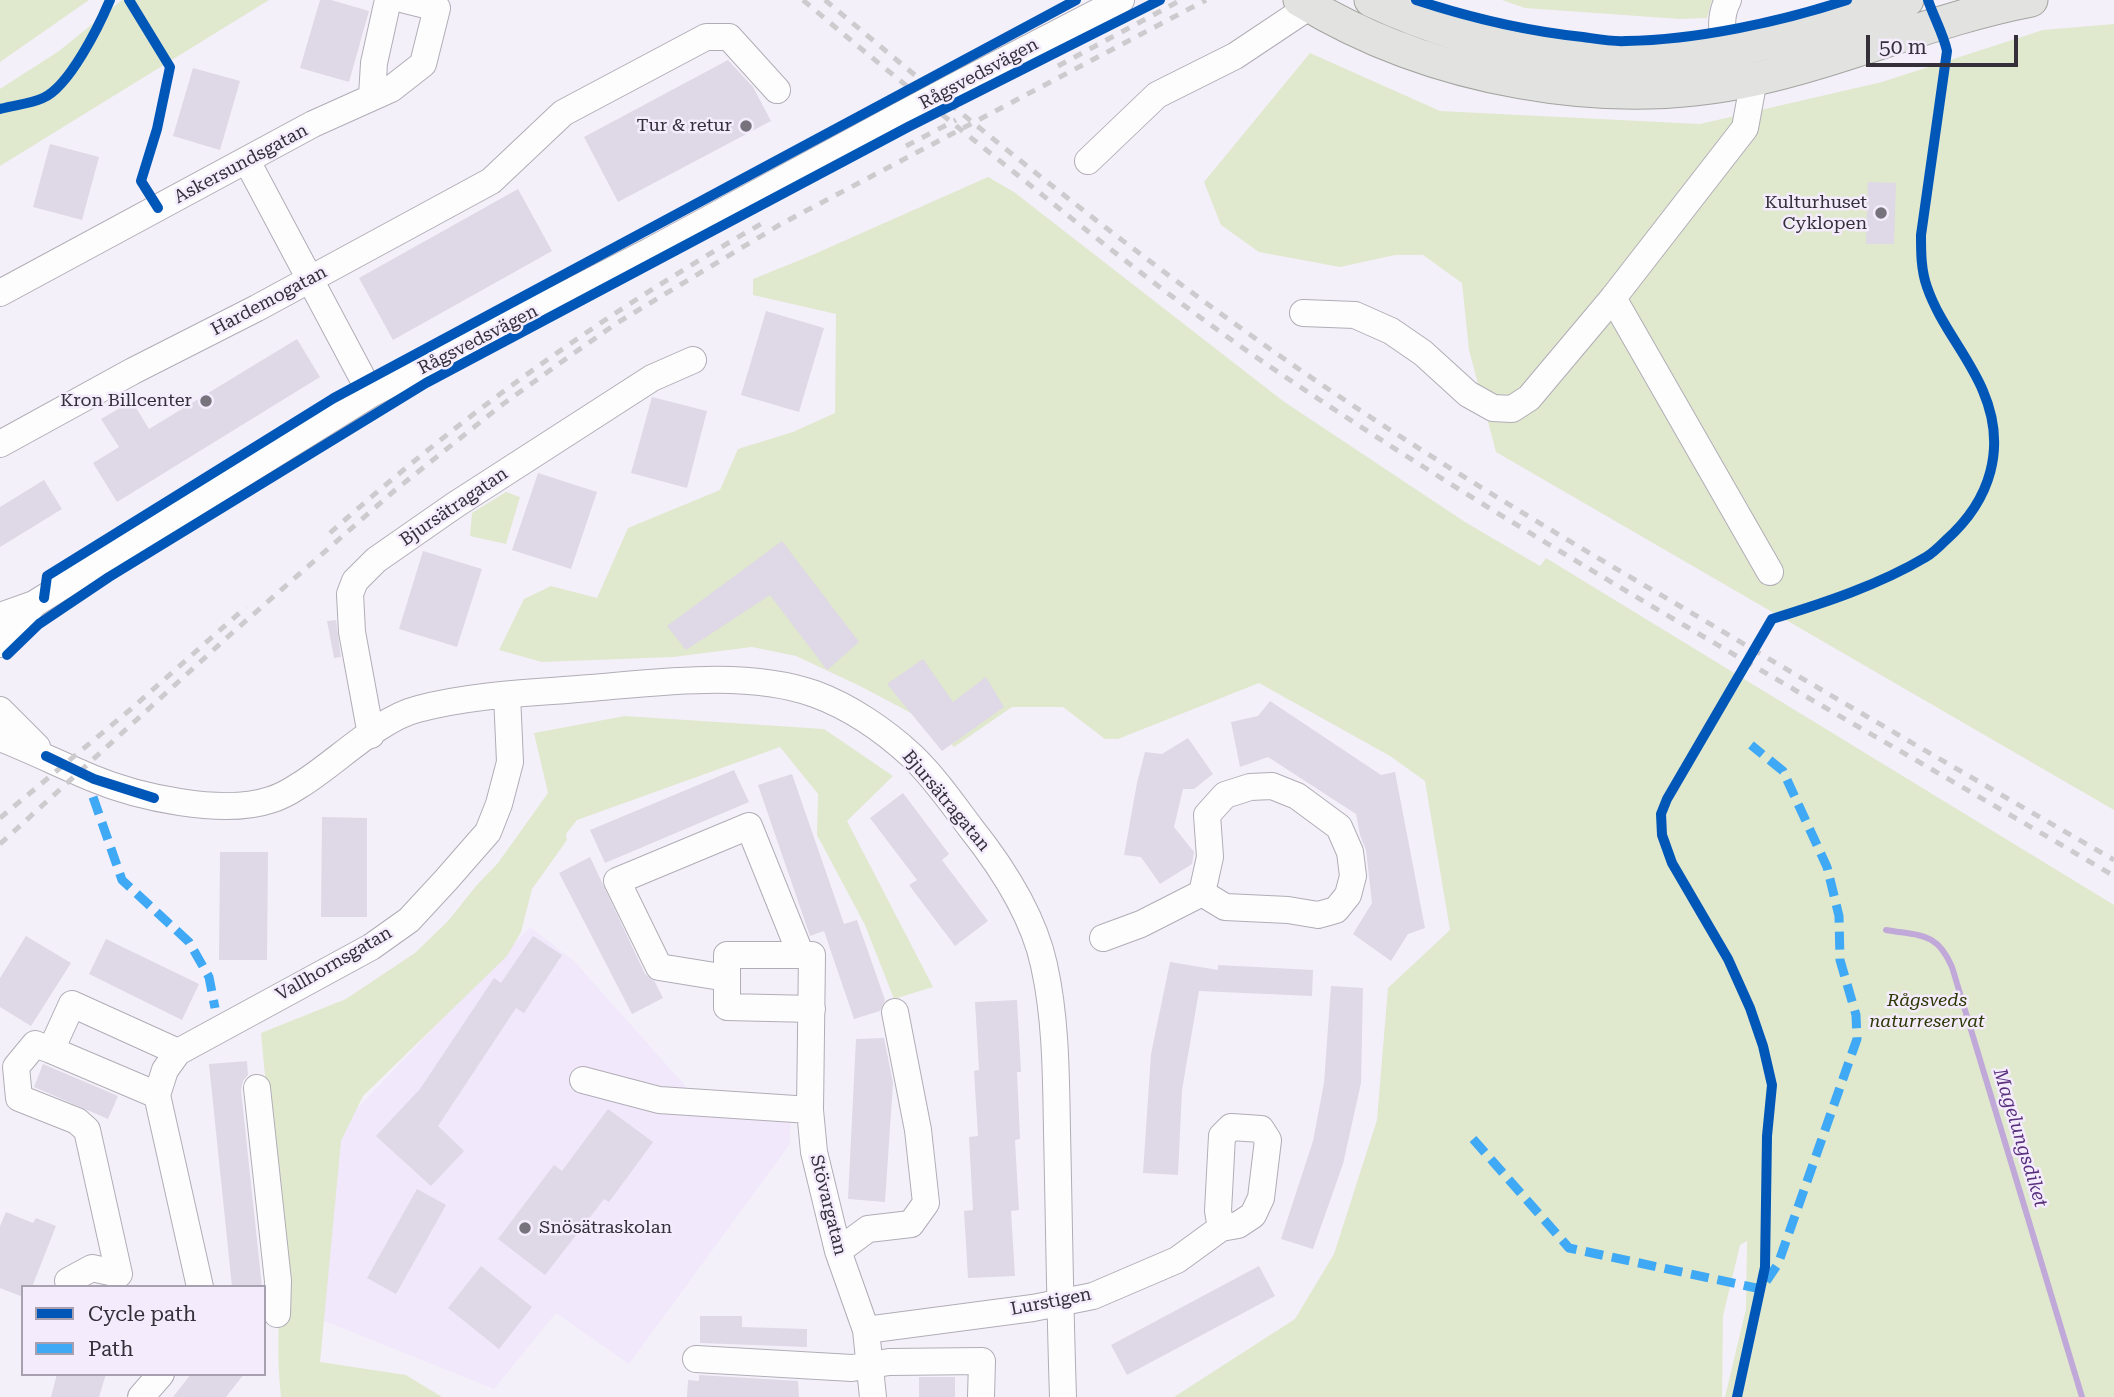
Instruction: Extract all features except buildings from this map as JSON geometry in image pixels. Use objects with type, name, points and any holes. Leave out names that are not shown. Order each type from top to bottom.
[{"type":"main road","points":[[1371,0],[1429,25],[1538,52],[1646,59],[1726,52],[1789,38],[1907,0]]},
{"type":"main road","points":[[1305,3],[1355,30],[1418,55],[1487,74],[1594,90],[1636,92],[1721,86],[1754,79],[1827,60],[1975,12],[2031,0]]},
{"type":"street","points":[[372,96],[374,64],[388,0]]},
{"type":"street","name":"Askersundsgatan","points":[[0,293],[247,161],[372,96],[391,89],[423,64],[438,8],[405,0]]},
{"type":"street","name":"Rågsvedsvägen","points":[[0,616],[34,604],[371,394],[650,251],[962,82],[1121,0]]},
{"type":"street","points":[[1726,52],[1721,30],[1723,9],[1728,0]]},
{"type":"street","points":[[1088,161],[1157,95],[1235,56],[1305,3]]},
{"type":"street","name":"Hardemogatan","points":[[0,444],[491,181],[563,113],[706,37],[730,37],[776,90]]},
{"type":"street","points":[[1303,313],[1356,314],[1391,331],[1423,353],[1468,394],[1493,408],[1512,409],[1529,398],[1613,298],[1745,128],[1754,79]]},
{"type":"street","points":[[247,161],[371,394]]},
{"type":"street","points":[[1613,298],[1770,572]]},
{"type":"street","name":"Bjursätragatan","points":[[371,735],[352,632],[350,594],[355,581],[376,560],[455,505],[652,377],[692,360]]},
{"type":"street","name":"Rågsvedsvägen","points":[[0,644],[34,604]]},
{"type":"street","name":"Bjursätragatan","points":[[0,738],[94,779],[154,798],[212,806],[270,801],[319,774],[371,735],[414,710],[468,698],[731,680],[786,686],[815,694],[881,731],[913,757],[991,853],[1017,897],[1044,961],[1053,1009],[1063,1397]]},
{"type":"street","name":"Vallhornsgatan","points":[[178,1052],[371,947],[409,920],[446,880],[488,832],[499,804],[510,762],[507,695]]},
{"type":"street","name":"Bjursätragatan","points":[[0,710],[46,756]]},
{"type":"street","points":[[1103,938],[1141,924],[1202,892],[1210,857],[1207,815],[1225,795],[1250,787],[1272,786],[1297,796],[1339,827],[1350,852],[1353,876],[1348,895],[1336,910],[1318,915],[1288,910],[1225,907],[1202,892]]},
{"type":"street","points":[[727,978],[659,967],[617,881],[749,826],[801,955],[727,955],[727,978],[727,1007],[812,1009]]},
{"type":"street","name":"Stövargatan","points":[[801,955],[812,955],[810,1110],[814,1152],[838,1251],[866,1330],[873,1397]]},
{"type":"street","points":[[51,1050],[72,1004],[178,1052],[165,1070],[157,1095],[200,1285]]},
{"type":"street","points":[[838,1251],[868,1229],[911,1224],[926,1203],[918,1130],[895,1013]]},
{"type":"street","points":[[68,1282],[92,1268],[119,1274],[87,1130],[77,1121],[19,1098],[16,1067],[35,1044],[157,1095]]},
{"type":"street","points":[[583,1080],[659,1100],[810,1110]]},
{"type":"street","points":[[257,1088],[278,1282],[278,1311]]},
{"type":"street","name":"Lurstigen","points":[[866,1330],[1033,1308],[1093,1296],[1177,1260],[1221,1228]]},
{"type":"street","points":[[696,1359],[852,1368],[889,1363],[982,1362],[981,1397]]},
{"type":"street","points":[[141,1397],[159,1376]]},
{"type":"shaded area","name":"Snösätraskolan","points":[[530,927],[574,961],[690,1091],[791,1099],[790,1144],[629,1364],[556,1313],[494,1389],[317,1318],[327,1140]]},
{"type":"green space","points":[[0,0],[89,0],[0,62]]},
{"type":"green space","points":[[122,0],[269,0],[0,166],[0,89],[59,51]]},
{"type":"green space","points":[[1502,0],[1712,0],[1707,18],[1680,19],[1525,8]]},
{"type":"green space","points":[[2114,24],[2114,810],[1496,452],[1469,350],[1462,283],[1423,255],[1395,255],[1340,267],[1259,252],[1221,225],[1204,182],[1310,53],[1440,111],[1700,124],[1882,82],[2043,30]]},
{"type":"green space","name":"Rågsveds naturreservat","points":[[988,177],[1014,192],[1283,401],[1465,522],[1540,566],[1546,558],[2114,905],[2114,1397],[1725,1397],[1746,1309],[1747,1241],[1740,1245],[1723,1316],[1722,1397],[1174,1397],[1295,1319],[1334,1254],[1377,1120],[1388,988],[1450,930],[1425,781],[1390,756],[1259,683],[1118,739],[1105,739],[1063,707],[1012,707],[954,747],[926,721],[796,656],[752,647],[673,657],[542,662],[499,650],[524,599],[551,586],[597,598],[628,528],[720,490],[738,449],[793,432],[835,413],[836,314],[753,295],[753,279]]},
{"type":"green space","points":[[506,492],[520,497],[506,544],[470,536],[472,513]]},
{"type":"green space","points":[[625,716],[824,729],[893,776],[847,821],[933,987],[894,999],[865,925],[817,835],[818,794],[780,747],[577,820],[566,834],[567,840],[532,889],[521,932],[507,956],[363,1096],[341,1141],[320,1362],[406,1375],[442,1397],[281,1397],[278,1338],[284,1279],[261,1033],[346,999],[415,953],[448,921],[498,863],[548,793],[534,733]]},
{"type":"waterway","name":"Magelungsdiket","points":[[1886,930],[1918,935],[1934,941],[1952,967],[2082,1397]]},
{"type":"railway","points":[[803,0],[1118,255],[1278,372],[1587,568],[2114,876]]},
{"type":"railway","points":[[825,0],[1105,227],[1221,314],[1330,390],[1586,551],[2114,860]]},
{"type":"railway","points":[[1058,66],[1181,0]]},
{"type":"railway","points":[[0,844],[232,633],[394,491],[503,404],[617,323],[781,224],[1206,0]]},
{"type":"railway","points":[[906,146],[956,120]]},
{"type":"railway","points":[[330,533],[432,446],[537,367],[646,293],[761,224]]},
{"type":"railway","points":[[0,818],[131,709],[246,607]]},
{"type":"marked path","points":[[1473,1139],[1569,1248],[1761,1289],[1778,1264],[1857,1039],[1856,1015],[1840,960],[1839,916],[1827,867],[1783,771],[1751,745]]},
{"type":"marked path","points":[[93,797],[122,880],[189,942],[209,977],[215,1008]]},
{"type":"cycle path","points":[[0,109],[38,100],[53,92],[82,55],[110,0]]},
{"type":"cycle path","points":[[129,0],[170,67],[157,129],[141,181],[158,208]]},
{"type":"cycle path","points":[[44,598],[47,576],[334,398],[1076,0]]},
{"type":"cycle path","points":[[7,655],[39,624],[109,577],[426,383],[908,127],[1160,0]]},
{"type":"cycle path","points":[[1416,0],[1519,27],[1621,41],[1681,37],[1738,28],[1794,16],[1847,0]]},
{"type":"cycle path","points":[[1737,1397],[1765,1267],[1767,1136],[1772,1085],[1750,1008],[1728,959],[1672,863],[1662,835],[1661,814],[1667,799],[1772,619],[1870,585],[1929,555],[1974,508],[1990,472],[1994,452],[1990,412],[1977,378],[1933,301],[1922,268],[1921,235],[1947,51],[1928,0]]},
{"type":"cycle path","points":[[46,756],[94,779],[154,798]]},
{"type":"place","name":"Tur & retur","points":[[746,126]]},
{"type":"place","name":"Kulturhuset Cyklopen","points":[[1881,213]]},
{"type":"place","name":"Kron Billcenter","points":[[206,401]]},
{"type":"place","name":"Snösätraskolan","points":[[525,1228]]}]
